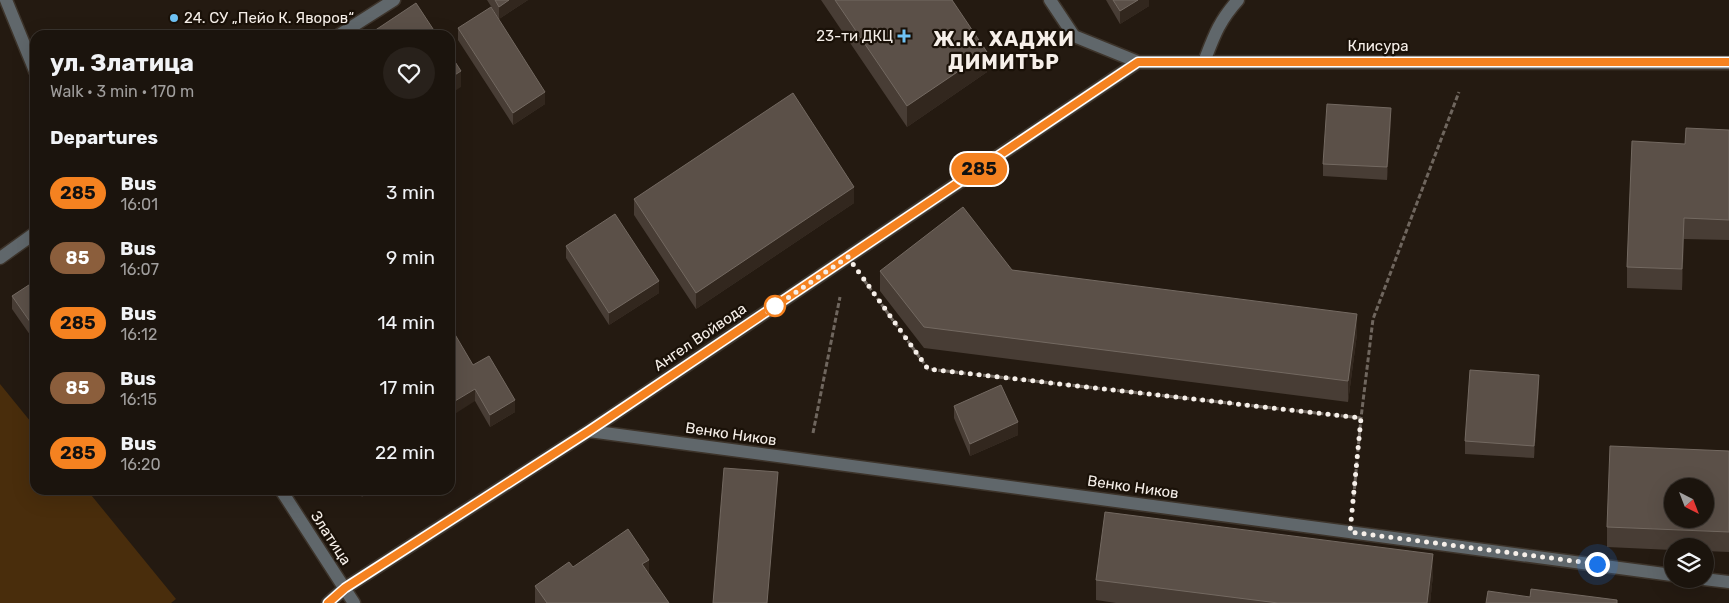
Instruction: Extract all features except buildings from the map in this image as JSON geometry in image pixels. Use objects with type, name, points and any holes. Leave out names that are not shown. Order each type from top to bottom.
[{"type":"street","points":[[6,0],[30,59]]},
{"type":"street","points":[[347,30],[394,0]]},
{"type":"street","name":"Клисура","points":[[1050,0],[1074,36],[1138,62],[1729,62]]},
{"type":"street","points":[[1204,62],[1217,26],[1238,0]]},
{"type":"street","name":"Ангел Войвода","points":[[328,603],[345,588],[589,431],[1138,62]]},
{"type":"street","points":[[0,258],[30,236]]},
{"type":"street","name":"Венко Ников","points":[[589,431],[1664,573]]},
{"type":"street","name":"Златица","points":[[284,495],[354,603]]},
{"type":"street","points":[[1714,580],[1729,582]]},
{"type":"path","points":[[1350,532],[1373,319],[1470,63]]},
{"type":"path","points":[[848,257],[928,369],[1361,418]]},
{"type":"path","points":[[800,459],[814,432],[848,257]]},
{"type":"shaded area","points":[[0,384],[30,421],[30,495],[91,495],[176,599],[171,603],[0,603]]},
{"type":"bus line","name":"285","points":[[328,603],[345,588],[589,431],[1138,62],[1729,62]]},
{"type":"place","name":"24. СУ „Пейо К. Яворов“","points":[[174,18]]},
{"type":"place","name":"23-ти ДКЦ","points":[[904,36]]},
{"type":"district","name":"Ж.К. ХАДЖИ ДИМИТЪР","points":[[1004,50]]},
{"type":"route","points":[[775,306],[767,312],[848,257],[928,369],[1361,418],[1350,532],[1597,564]]}]
